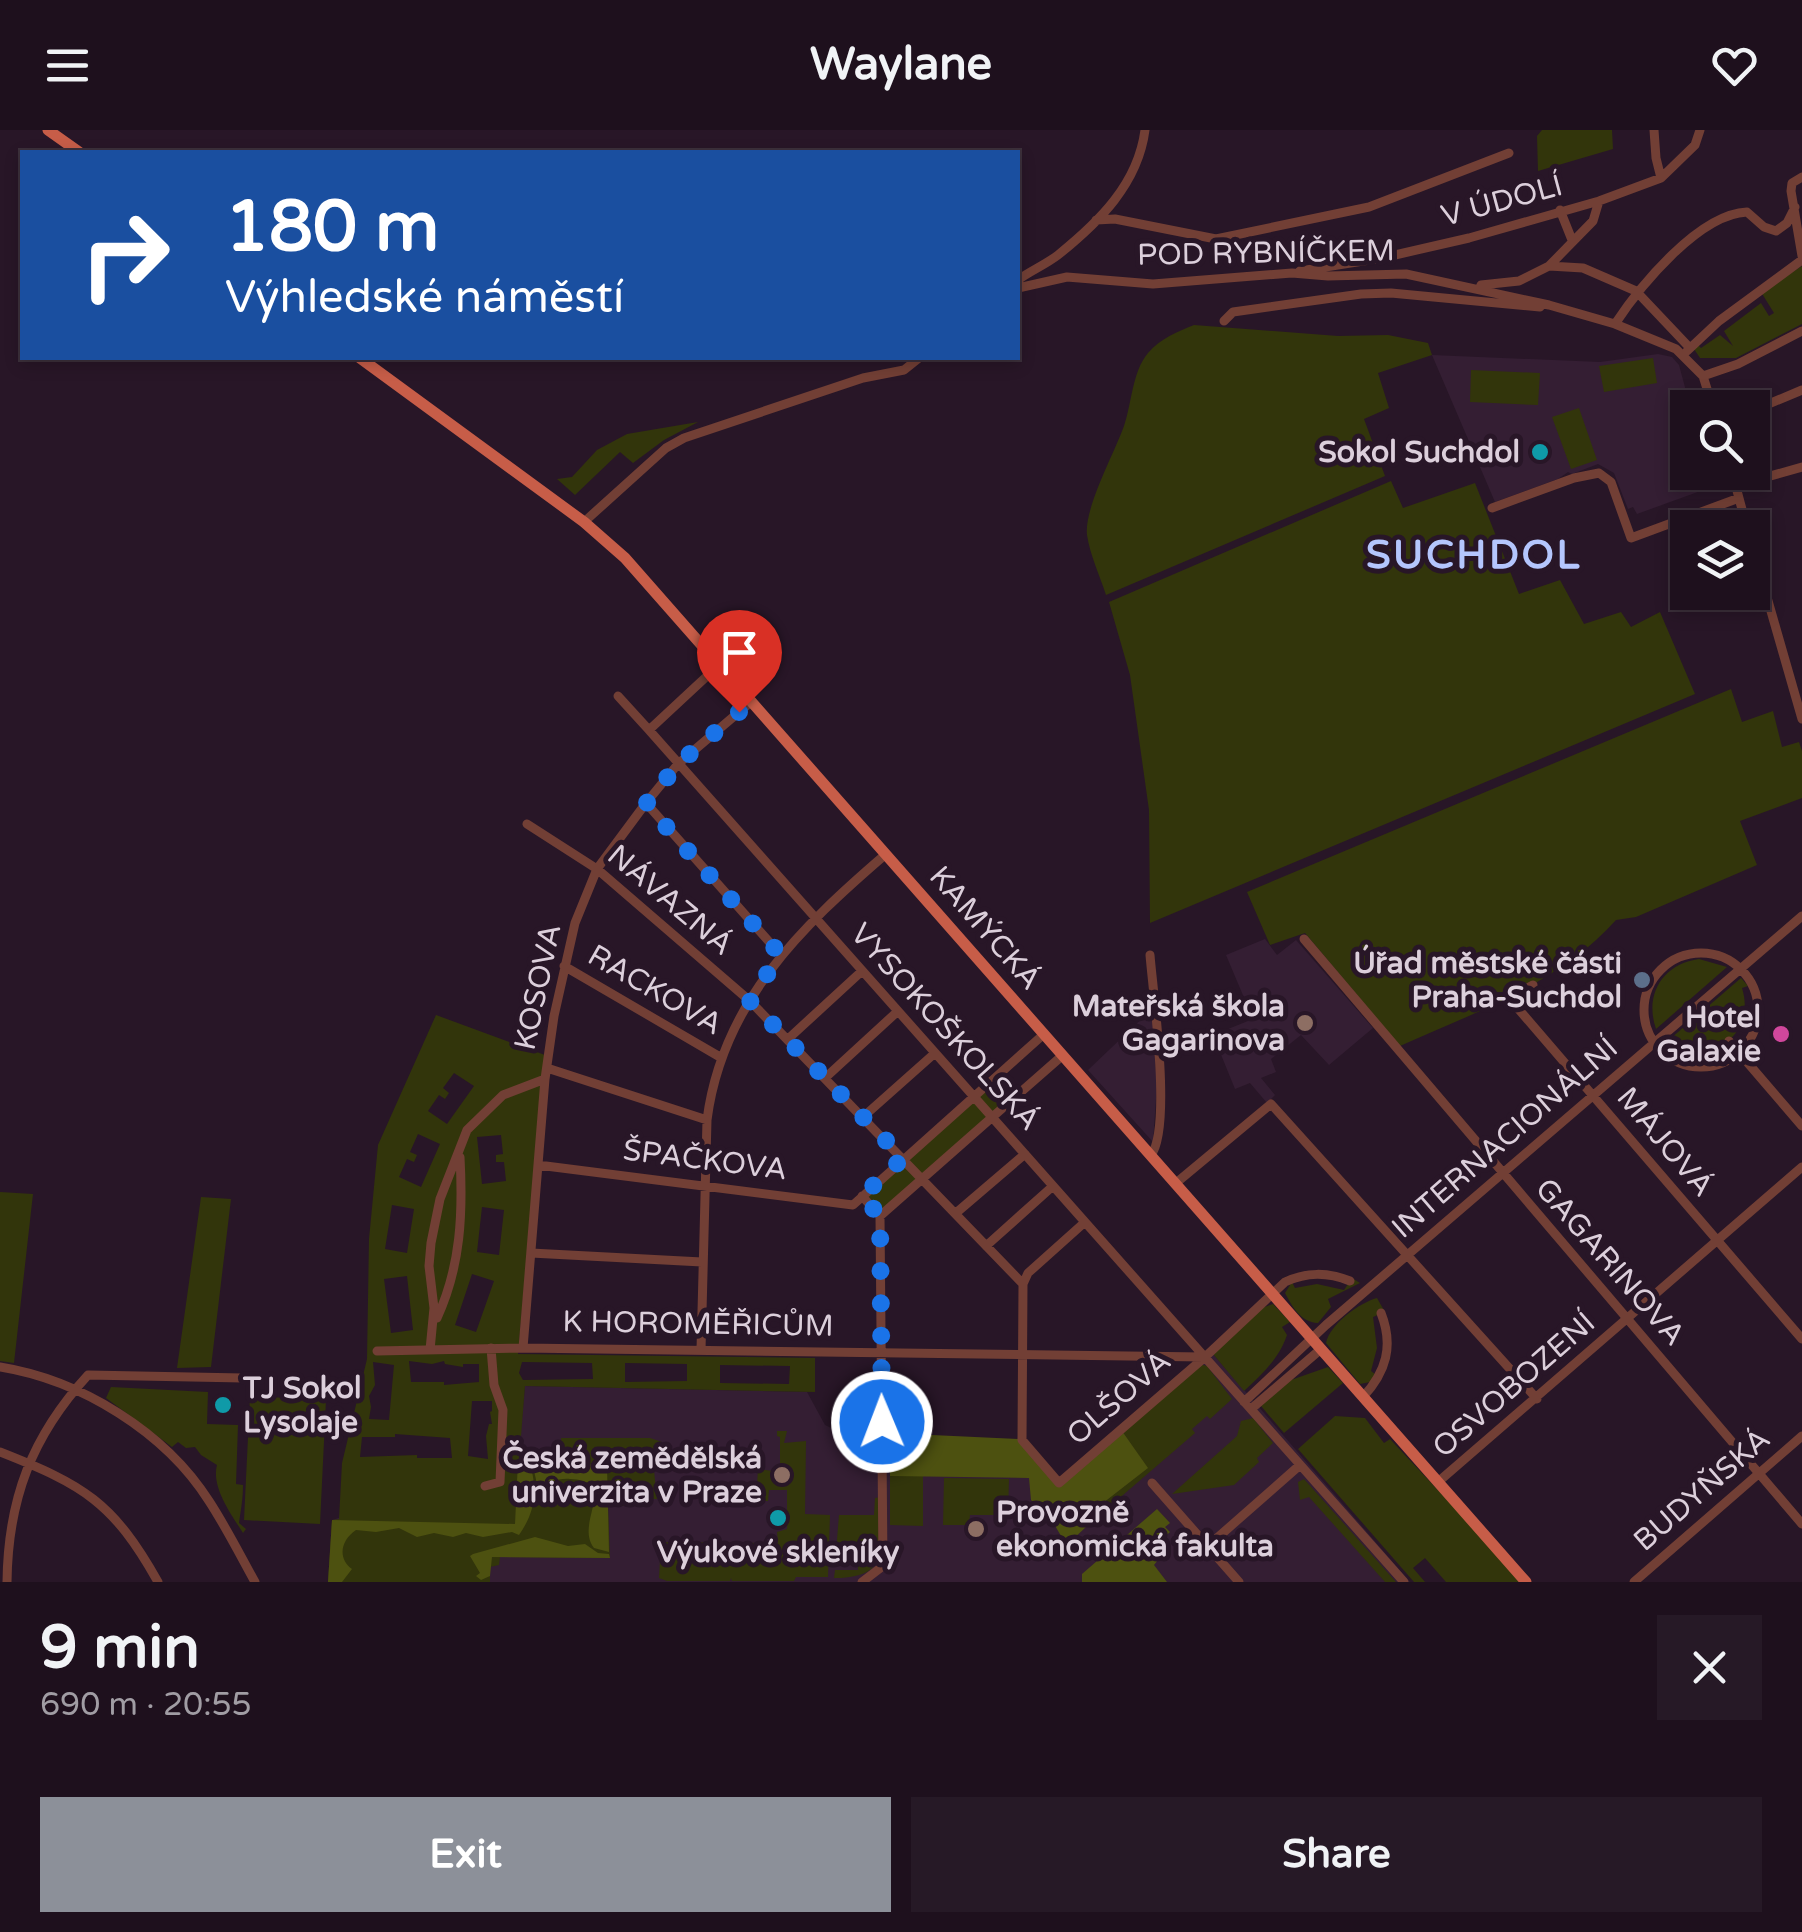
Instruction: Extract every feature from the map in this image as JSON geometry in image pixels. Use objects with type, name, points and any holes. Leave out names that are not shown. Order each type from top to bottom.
[{"type":"main road","points":[[48,130],[76,150]]},
{"type":"main road","name":"KAMÝCKÁ","points":[[363,360],[584,522],[632,566],[1526,1582]]},
{"type":"street","points":[[1020,283],[1096,220],[1131,180],[1145,130]]},
{"type":"street","points":[[1654,130],[1661,178]]},
{"type":"street","name":"V ÚDOLÍ","points":[[1292,272],[1382,258],[1469,238],[1600,201],[1661,178],[1695,145],[1700,130]]},
{"type":"street","points":[[1096,220],[1115,219],[1216,239],[1369,207],[1510,154]]},
{"type":"street","points":[[1687,351],[1719,321],[1802,258],[1792,183],[1802,177]]},
{"type":"street","points":[[1464,286],[1519,281],[1549,266],[1593,221],[1600,201]]},
{"type":"street","points":[[1615,324],[1636,291],[1672,255],[1729,213],[1747,212],[1764,227],[1776,231],[1795,207]]},
{"type":"street","points":[[1560,210],[1572,240]]},
{"type":"street","points":[[1549,266],[1583,268],[1636,291],[1687,351],[1707,390]]},
{"type":"street","name":"POD RYBNÍČKEM","points":[[1020,284],[1067,277],[1153,284],[1292,272],[1328,276],[1406,274],[1615,324],[1687,351]]},
{"type":"street","points":[[1224,321],[1233,312],[1360,294],[1549,306]]},
{"type":"street","points":[[1703,376],[1738,364],[1802,331]]},
{"type":"street","points":[[584,522],[666,448],[684,438],[863,378],[904,370],[916,360]]},
{"type":"street","points":[[1770,403],[1802,390]]},
{"type":"street","points":[[1770,476],[1802,467]]},
{"type":"street","points":[[1492,508],[1574,478],[1599,474],[1610,482],[1630,538],[1739,498]]},
{"type":"street","points":[[1737,490],[1743,510]]},
{"type":"street","points":[[1770,608],[1802,719]]},
{"type":"street","points":[[649,730],[720,664]]},
{"type":"street","name":"VYSOKOŠKOLSKÁ","points":[[618,696],[1404,1582]]},
{"type":"street","name":"KOSOVA","points":[[523,1348],[545,1079],[575,923],[597,869],[646,804],[678,764],[752,701]]},
{"type":"street","points":[[646,804],[780,954]]},
{"type":"street","name":"NÁVAZNÁ","points":[[527,824],[597,869],[750,1001],[1023,1284]]},
{"type":"street","points":[[701,1350],[706,1120],[720,1056],[780,954],[886,854]]},
{"type":"street","name":"INTERNACIONÁLNÍ","points":[[1248,1406],[1410,1255],[1802,916]]},
{"type":"street","name":"GAGARINOVA","points":[[1304,939],[1802,1524]]},
{"type":"street","points":[[1702,953],[1722,957],[1740,968],[1753,986],[1758,1010],[1753,1033],[1739,1052],[1718,1064],[1690,1066],[1671,1058],[1654,1041],[1647,1027],[1644,1004],[1650,986],[1664,967],[1681,956],[1702,953]]},
{"type":"street","points":[[1150,954],[1160,1060],[1157,1138],[1151,1155]]},
{"type":"street","name":"RACKOVA","points":[[564,966],[720,1056]]},
{"type":"street","points":[[788,1039],[862,971]]},
{"type":"street","name":"MÁJOVÁ","points":[[1533,985],[1508,998],[1802,1340]]},
{"type":"street","points":[[825,1078],[898,1011]]},
{"type":"street","points":[[862,1582],[883,1566],[880,1216],[862,1196],[1044,1034]]},
{"type":"street","points":[[1730,1041],[1802,1126]]},
{"type":"street","points":[[863,1116],[935,1053]]},
{"type":"street","points":[[880,1216],[1064,1056]]},
{"type":"street","points":[[547,1068],[706,1120]]},
{"type":"street","points":[[430,1350],[430,1266],[442,1196],[466,1130],[503,1095],[545,1079]]},
{"type":"street","points":[[1176,1184],[1272,1104],[1536,1398]]},
{"type":"street","points":[[433,1325],[453,1272],[463,1201],[460,1149]]},
{"type":"street","points":[[956,1213],[1025,1154]]},
{"type":"street","name":"ŠPAČKOVA","points":[[538,1166],[852,1204],[862,1196]]},
{"type":"street","name":"OSVOBOZENÍ","points":[[1438,1482],[1802,1166]]},
{"type":"street","points":[[986,1246],[1053,1186]]},
{"type":"street","points":[[442,1196],[456,1192],[463,1201]]},
{"type":"street","points":[[1023,1352],[1023,1284],[1028,1272],[1085,1222]]},
{"type":"street","points":[[531,1253],[702,1262]]},
{"type":"street","points":[[430,1266],[436,1282],[448,1281],[453,1272]]},
{"type":"street","name":"OLŠOVÁ","points":[[1023,1352],[1022,1440],[1058,1483],[1285,1282],[1310,1274],[1350,1281]]},
{"type":"street","points":[[1363,1397],[1380,1377],[1386,1361],[1388,1339],[1381,1313]]},
{"type":"street","points":[[485,1486],[500,1482],[501,1468],[503,1410],[494,1384],[491,1348]]},
{"type":"street","name":"K HOROMĚŘICŮM","points":[[377,1351],[523,1348],[1204,1357]]},
{"type":"street","points":[[0,1367],[34,1374],[75,1391],[142,1430],[184,1469],[209,1501],[255,1582]]},
{"type":"street","points":[[7,1582],[14,1502],[29,1463],[41,1438],[88,1375],[243,1378]]},
{"type":"street","name":"BUDYŇSKÁ","points":[[1634,1582],[1802,1436]]},
{"type":"street","points":[[0,1452],[66,1478],[98,1501],[138,1547],[158,1582]]},
{"type":"street","points":[[1208,1546],[1300,1465]]},
{"type":"street","points":[[485,1473],[501,1468]]},
{"type":"street","points":[[1152,1483],[1239,1582]]},
{"type":"shaded area","points":[[1658,354],[1672,357],[1679,365],[1686,390],[1670,390],[1670,490],[1703,490],[1637,514],[1633,507],[1628,509],[1614,473],[1598,464],[1495,502],[1432,355],[1600,362]]},
{"type":"shaded area","name":"Mateřská škola Gagarinova","points":[[1265,939],[1277,955],[1296,940],[1373,1028],[1329,1065],[1301,1035],[1271,1059],[1276,1072],[1261,1078],[1275,1095],[1267,1103],[1250,1083],[1235,1089],[1213,1035],[1253,1019],[1226,955]]},
{"type":"shaded area","points":[[1152,1009],[1157,1085],[1153,1142],[1088,1070]]},
{"type":"shaded area","name":"Česká zemědělská univerzita v Praze","points":[[1213,1354],[1410,1582],[328,1582],[332,1520],[518,1461],[525,1386],[807,1392],[825,1425],[844,1434],[1018,1440],[1058,1488]]},
{"type":"shaded area","points":[[1122,1431],[1148,1468],[1094,1510],[1087,1526],[1069,1543],[1031,1500],[1029,1478],[890,1476],[889,1433],[1019,1439],[1059,1485]]},
{"type":"shaded area","points":[[518,1461],[530,1464],[534,1483],[532,1510],[519,1535],[512,1532],[483,1537],[466,1533],[453,1537],[434,1533],[417,1537],[399,1528],[356,1530],[343,1549],[344,1560],[352,1569],[342,1582],[328,1582],[332,1520],[515,1524]]},
{"type":"shaded area","points":[[532,1462],[607,1465],[609,1552],[594,1548],[589,1538],[592,1487],[570,1479],[537,1484]]},
{"type":"shaded area","points":[[1157,1509],[1170,1523],[1165,1527],[1170,1532],[1159,1542],[1163,1554],[1154,1565],[1167,1582],[1082,1582],[1082,1574]]},
{"type":"shaded area","points":[[535,1537],[568,1546],[585,1544],[598,1553],[609,1554],[610,1558],[492,1557],[490,1576],[481,1580],[476,1576],[480,1573],[470,1556],[473,1554]]},
{"type":"green space","points":[[1542,130],[1612,130],[1613,149],[1538,171],[1537,136]]},
{"type":"green space","points":[[1802,266],[1802,324],[1736,358],[1700,358],[1694,349],[1696,343],[1701,348],[1720,335],[1733,346],[1724,331],[1761,303],[1769,316],[1774,313],[1761,292]]},
{"type":"green space","points":[[1194,325],[1338,336],[1388,335],[1428,343],[1432,355],[1378,373],[1389,408],[1364,419],[1385,476],[1106,595],[1087,535],[1095,496],[1124,426],[1143,361],[1164,339]]},
{"type":"green space","points":[[1653,358],[1657,383],[1604,392],[1599,366]]},
{"type":"green space","points":[[1471,370],[1540,373],[1538,405],[1470,402]]},
{"type":"green space","points":[[1579,408],[1597,460],[1571,469],[1552,417]]},
{"type":"green space","points":[[698,422],[633,463],[620,452],[575,495],[557,479],[572,477],[597,450],[627,434]]},
{"type":"green space","points":[[1391,481],[1403,508],[1475,483],[1519,594],[1560,580],[1584,624],[1621,612],[1631,627],[1660,612],[1695,694],[1150,923],[1149,810],[1130,675],[1109,602]]},
{"type":"green space","points":[[1731,689],[1742,722],[1773,711],[1782,747],[1799,742],[1802,751],[1802,798],[1740,821],[1757,865],[1636,917],[1616,920],[1594,942],[1543,979],[1400,1046],[1305,933],[1270,945],[1247,892]]},
{"type":"green space","points":[[1699,959],[1727,967],[1656,1029],[1653,1004],[1660,983],[1675,967]]},
{"type":"green space","points":[[1741,978],[1748,986],[1742,988],[1743,1018],[1728,1041],[1703,1051],[1674,1045],[1668,1049],[1663,1045]]},
{"type":"green space","points":[[436,1015],[545,1055],[518,1354],[815,1358],[815,1392],[525,1386],[519,1461],[562,1463],[561,1438],[650,1438],[662,1442],[662,1460],[653,1461],[657,1499],[630,1499],[629,1506],[608,1505],[610,1558],[500,1557],[499,1565],[490,1567],[490,1582],[328,1582],[332,1520],[339,1519],[342,1463],[367,1359],[369,1239],[378,1145]],"holes":[[[454,1073],[474,1086],[447,1124],[428,1111],[439,1095],[445,1099],[449,1093],[443,1088]],[[418,1134],[440,1144],[421,1187],[399,1177],[407,1159],[414,1162],[417,1155],[410,1152]],[[501,1135],[503,1154],[496,1155],[496,1162],[504,1162],[506,1181],[482,1184],[477,1137]],[[392,1205],[414,1209],[407,1253],[385,1249]],[[482,1207],[504,1210],[499,1255],[477,1252]],[[472,1274],[494,1281],[476,1332],[455,1325]],[[407,1276],[413,1330],[391,1333],[384,1279]],[[409,1361],[444,1361],[463,1367],[479,1364],[479,1382],[411,1382]],[[373,1362],[394,1365],[389,1420],[369,1419],[369,1396],[375,1385]],[[522,1362],[592,1363],[593,1379],[523,1380],[519,1373]],[[625,1363],[687,1364],[687,1381],[625,1382]],[[720,1365],[790,1366],[789,1384],[720,1383]],[[472,1401],[492,1401],[492,1424],[486,1436],[488,1459],[468,1456]],[[395,1434],[450,1438],[452,1458],[360,1457],[362,1437]]]},
{"type":"green space","points":[[988,1087],[1003,1103],[882,1211],[867,1195]]},
{"type":"green space","points":[[0,1192],[33,1194],[14,1363],[0,1361]]},
{"type":"green space","points":[[201,1197],[231,1199],[211,1367],[177,1368]]},
{"type":"green space","points":[[1352,1278],[1360,1283],[1328,1299],[1331,1307],[1318,1323],[1301,1316],[1285,1293],[1292,1282],[1295,1288],[1317,1284],[1344,1290]]},
{"type":"green space","points":[[1377,1298],[1385,1312],[1373,1317],[1377,1348],[1371,1371],[1376,1375],[1370,1382],[1360,1384],[1326,1343],[1346,1315]]},
{"type":"green space","points":[[1273,1304],[1290,1322],[1282,1327],[1287,1335],[1284,1344],[1244,1391],[1213,1354],[1262,1308]]},
{"type":"green space","points":[[1199,1364],[1207,1366],[1232,1399],[1192,1429],[1195,1433],[1087,1526],[1094,1510],[1147,1468],[1122,1431]]},
{"type":"green space","points":[[1328,1367],[1343,1383],[1284,1433],[1261,1406],[1291,1380]]},
{"type":"green space","points":[[111,1387],[208,1392],[207,1424],[238,1425],[236,1484],[243,1485],[239,1523],[246,1529],[243,1533],[219,1491],[217,1465],[195,1447],[186,1448],[178,1442],[172,1447],[106,1398]]},
{"type":"green space","points":[[250,1396],[326,1400],[320,1524],[244,1520]]},
{"type":"green space","points":[[1335,1416],[1365,1418],[1384,1443],[1390,1439],[1524,1582],[1446,1582],[1425,1558],[1413,1568],[1425,1582],[1414,1582],[1298,1449]]},
{"type":"green space","points":[[1253,1418],[1273,1443],[1257,1458],[1259,1462],[1234,1485],[1172,1494],[1237,1436],[1241,1421]]},
{"type":"green space","points":[[777,1431],[787,1431],[784,1443],[806,1441],[805,1514],[830,1515],[828,1577],[796,1577],[794,1581],[659,1578],[661,1542],[778,1543],[777,1532],[787,1529],[787,1490],[769,1490],[768,1501],[756,1501],[758,1469],[780,1472]]},
{"type":"green space","points":[[890,1476],[923,1476],[923,1526],[890,1525]]},
{"type":"green space","points":[[944,1478],[1009,1479],[1008,1515],[970,1515],[969,1525],[943,1525]]},
{"type":"green space","points":[[1304,1479],[1396,1582],[1385,1582],[1309,1497],[1300,1500],[1298,1482]]},
{"type":"green space","points":[[881,1497],[882,1543],[875,1565],[867,1572],[834,1578],[835,1570],[858,1570],[857,1551],[837,1551],[835,1564],[839,1515],[874,1515],[875,1498]]},
{"type":"place","name":"Sokol Suchdol","points":[[1540,452]]},
{"type":"place","name":"Úřad městské části Praha-Suchdol","points":[[1642,980]]},
{"type":"place","name":"Mateřská škola Gagarinova","points":[[1305,1023]]},
{"type":"place","name":"Hotel Galaxie","points":[[1781,1034]]},
{"type":"place","name":"TJ Sokol Lysolaje","points":[[223,1405]]},
{"type":"place","name":"Česká zemědělská univerzita v Praze","points":[[782,1475]]},
{"type":"place","name":"Výukové skleníky","points":[[778,1518]]},
{"type":"place","name":"Provozně ekonomická fakulta","points":[[976,1529]]},
{"type":"district","name":"SUCHDOL","points":[[1474,555]]},
{"type":"route","points":[[739,712],[678,764],[646,804],[780,954],[750,1001],[903,1158],[862,1196],[880,1216],[882,1422]]}]
